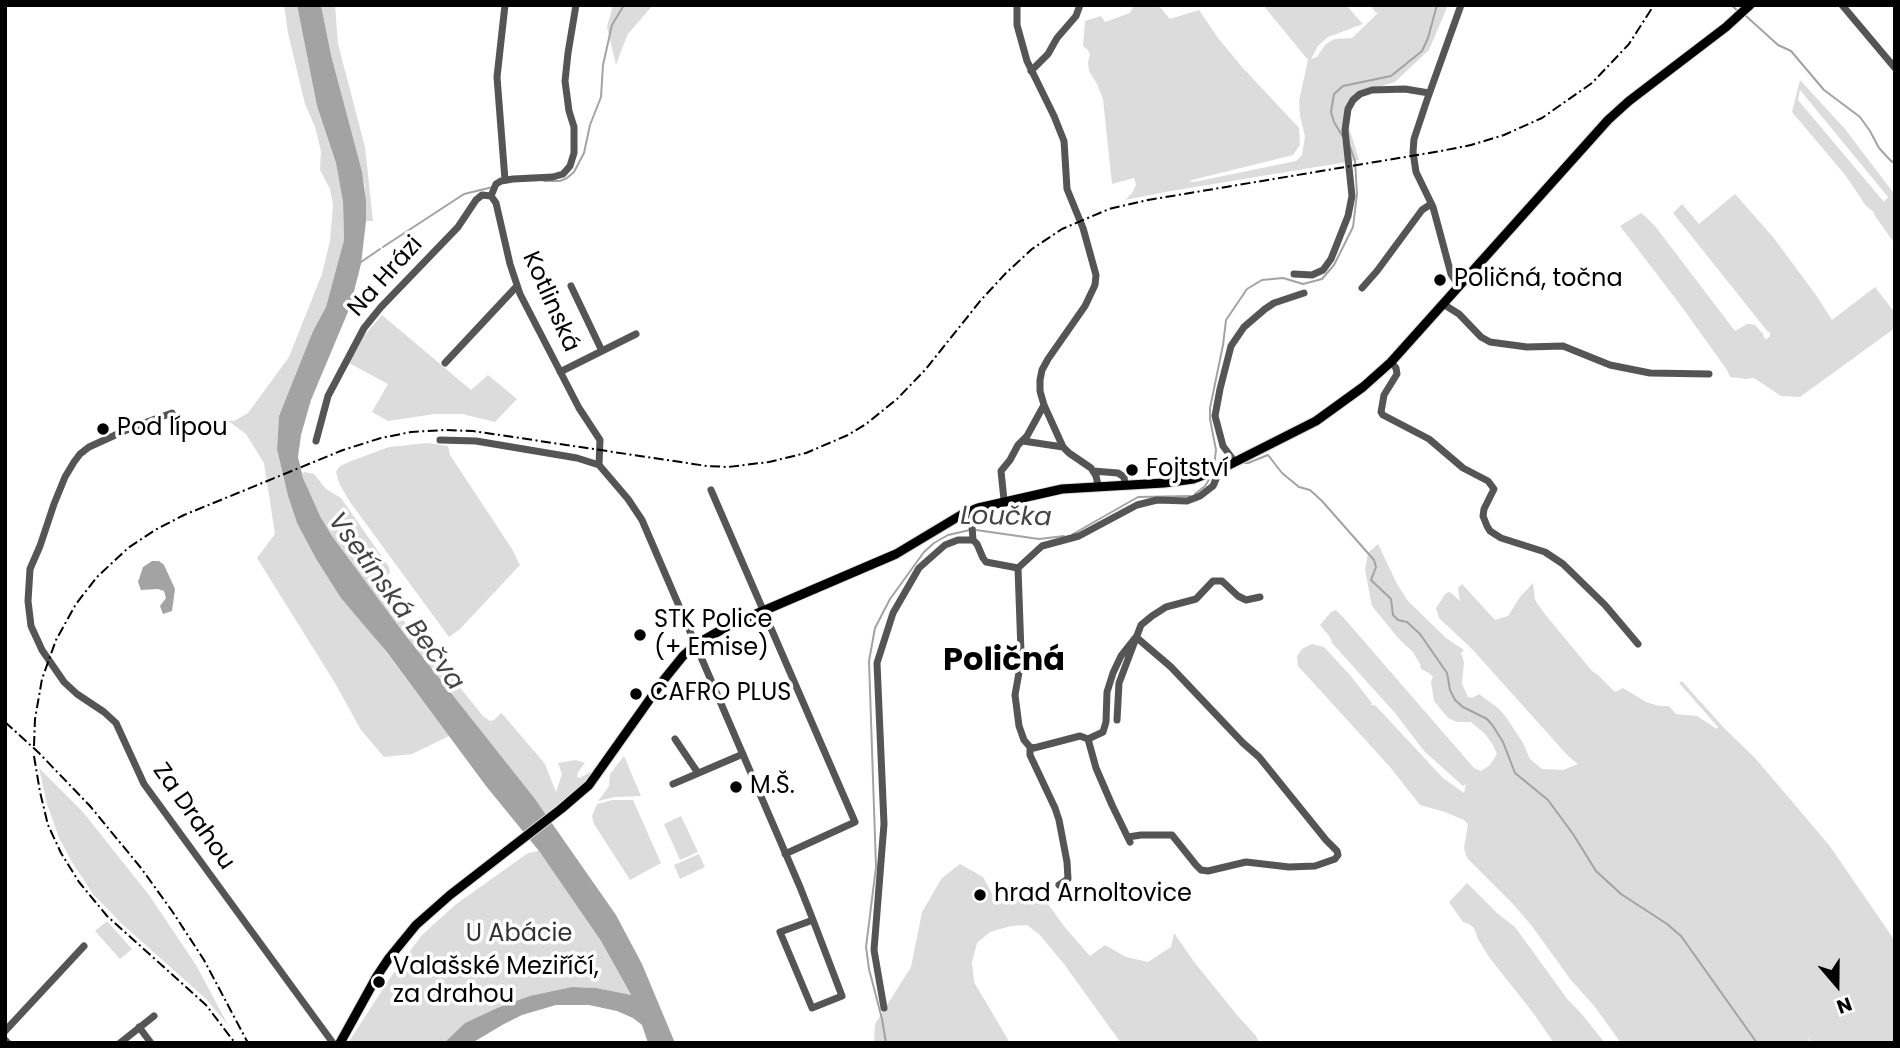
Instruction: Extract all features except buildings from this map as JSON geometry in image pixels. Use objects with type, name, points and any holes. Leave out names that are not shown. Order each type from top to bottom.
[{"type":"main road","points":[[340,1043],[377,976],[416,925],[594,780],[662,682],[695,645],[718,631],[896,554],[966,512],[1004,500],[1053,490],[1177,482],[1200,477],[1301,429],[1331,411],[1391,362],[1608,120],[1750,5]]},
{"type":"street","points":[[505,5],[497,77],[505,180]]},
{"type":"street","points":[[494,189],[505,180],[563,174],[570,166],[574,153],[574,127],[565,80],[576,5]]},
{"type":"street","points":[[1017,5],[1017,25],[1031,71],[1061,130],[1067,189],[1083,228],[1096,275],[1095,285],[1085,306],[1042,370],[1040,391],[1063,447],[1093,471],[1098,485]]},
{"type":"street","points":[[1031,71],[1048,54],[1076,16],[1080,5]]},
{"type":"street","points":[[1459,286],[1451,274],[1431,204],[1418,176],[1413,152],[1414,139],[1429,93],[1461,5]]},
{"type":"street","points":[[1842,5],[1895,68]]},
{"type":"street","points":[[1294,274],[1312,275],[1323,270],[1331,259],[1348,216],[1352,196],[1345,130],[1348,109],[1353,100],[1372,90],[1405,89],[1429,93]]},
{"type":"street","name":"Kotlinská","points":[[494,189],[517,286],[579,408],[600,440],[599,466]]},
{"type":"street","name":"Na Hrázi","points":[[316,441],[328,397],[364,328],[458,227],[476,200],[494,189]]},
{"type":"street","points":[[1362,288],[1420,213],[1431,204]]},
{"type":"street","points":[[445,363],[517,286]]},
{"type":"street","points":[[572,286],[602,351]]},
{"type":"street","points":[[1235,462],[1223,446],[1215,416],[1231,346],[1238,334],[1259,313],[1274,303],[1304,293]]},
{"type":"street","points":[[1444,304],[1490,342],[1527,347],[1563,346],[1610,365],[1650,373],[1709,374]]},
{"type":"street","points":[[560,372],[636,334]]},
{"type":"street","points":[[1391,362],[1397,373],[1384,395],[1382,414],[1429,439],[1463,468],[1488,481],[1494,489],[1483,516],[1490,531],[1500,538],[1545,552],[1563,564],[1605,605],[1638,644]]},
{"type":"street","points":[[1004,500],[1001,471],[1032,428],[1044,405]]},
{"type":"street","name":"Za Drahou","points":[[172,413],[133,427],[89,447],[80,454],[65,477],[29,573],[31,626],[48,659],[69,687],[116,723],[144,784],[333,1043]]},
{"type":"street","points":[[440,440],[476,441],[577,458],[599,466],[638,514],[743,754],[813,920],[842,996],[812,1008],[780,932],[813,920]]},
{"type":"street","points":[[1023,441],[1063,447]]},
{"type":"street","points":[[1093,471],[1118,473],[1124,477],[1125,485]]},
{"type":"street","points":[[1059,885],[1068,879],[1059,820],[1019,726],[1015,695],[1021,652],[1018,568],[1042,546],[1079,536],[1137,505],[1157,500],[1187,501],[1200,496],[1215,483],[1216,471]]},
{"type":"street","points":[[711,490],[855,822],[785,854]]},
{"type":"street","points":[[966,512],[985,561],[1018,568]]},
{"type":"street","points":[[884,1008],[874,950],[884,824],[877,663],[893,613],[919,568],[946,545],[972,533]]},
{"type":"street","points":[[1117,720],[1119,683],[1141,625],[1166,607],[1196,599],[1213,581],[1222,581],[1246,600],[1260,597]]},
{"type":"street","points":[[1030,747],[1039,748],[1080,736],[1088,739],[1103,732],[1107,692],[1113,673],[1121,656],[1136,637]]},
{"type":"street","points":[[1088,739],[1096,768],[1129,840],[1141,835],[1172,835],[1196,865],[1201,870],[1208,871],[1246,862],[1289,867],[1314,866],[1335,859],[1338,855],[1259,757],[1171,667],[1136,637]]},
{"type":"street","points":[[675,739],[698,773]]},
{"type":"street","points":[[673,784],[743,754]]},
{"type":"street","points":[[5,1031],[84,946]]},
{"type":"street","points":[[120,1043],[154,1016]]},
{"type":"street","points":[[139,1027],[151,1043]]},
{"type":"green space","points":[[284,5],[297,5],[317,106],[336,163],[343,202],[344,240],[326,307],[313,331],[279,416],[277,449],[297,523],[315,557],[449,736],[412,754],[384,757],[361,730],[257,558],[275,534],[264,463],[246,434],[227,420],[234,421],[248,413],[289,357],[322,274],[330,241],[333,205],[330,189],[320,170],[321,151],[305,104]]},
{"type":"green space","points":[[321,5],[335,5],[338,44],[365,147],[373,221],[366,221],[365,186]]},
{"type":"green space","points":[[613,5],[653,5],[628,34],[616,65],[607,27]]},
{"type":"green space","points":[[1134,5],[1158,5],[1170,19],[1199,10],[1242,67],[1299,128],[1300,145],[1293,155],[1188,181],[1194,182],[1296,161],[1302,155],[1305,136],[1299,101],[1308,60],[1263,5],[1346,5],[1363,24],[1328,37],[1318,46],[1311,59],[1317,57],[1329,42],[1352,38],[1379,12],[1376,13],[1370,5],[1448,5],[1429,50],[1395,82],[1359,93],[1346,118],[1359,160],[1125,200],[1136,185],[1134,178],[1112,184],[1103,99],[1089,71],[1090,55],[1083,46],[1085,21],[1101,16],[1105,22],[1130,13]]},
{"type":"green space","points":[[1800,80],[1845,129],[1895,195],[1895,244],[1846,176],[1792,112]],"holes":[[[1800,90],[1888,197],[1884,202],[1798,100]]]},
{"type":"green space","points":[[1735,194],[1773,237],[1832,320],[1875,287],[1895,313],[1895,328],[1800,397],[1781,396],[1754,378],[1730,377],[1682,307],[1620,226],[1641,213],[1655,226],[1735,331],[1747,324],[1755,325],[1767,339],[1770,332],[1673,213],[1682,204],[1699,224]]},
{"type":"green space","points":[[382,315],[471,390],[488,375],[517,399],[495,422],[462,414],[435,414],[388,421],[372,412],[388,384],[349,363],[363,337]]},
{"type":"green space","points":[[427,443],[448,446],[450,455],[520,565],[460,629],[449,637],[350,502],[336,472],[340,466],[389,447]]},
{"type":"green space","points":[[302,474],[314,474],[326,489],[341,498],[389,567],[388,575],[376,568],[375,571],[390,601],[408,627],[483,716],[490,721],[501,713],[505,717],[545,764],[556,792],[562,774],[558,763],[576,760],[585,763],[577,777],[590,772],[593,775],[547,815],[404,635],[332,536],[306,486]]},
{"type":"green space","points":[[1378,544],[1408,601],[1446,638],[1464,650],[1461,653],[1464,662],[1462,684],[1468,697],[1479,694],[1498,708],[1523,743],[1530,759],[1542,769],[1563,770],[1578,764],[1472,649],[1439,618],[1436,608],[1446,593],[1450,592],[1460,601],[1458,588],[1462,584],[1495,620],[1508,616],[1533,583],[1535,600],[1544,613],[1592,671],[1615,692],[1623,688],[1646,702],[1669,706],[1676,714],[1697,716],[1717,729],[1679,683],[1682,681],[1755,758],[1829,845],[1895,941],[1895,1043],[1812,1043],[1808,1037],[1810,1043],[1621,1043],[1531,925],[1467,858],[1464,848],[1468,824],[1445,812],[1420,805],[1390,767],[1298,666],[1297,656],[1302,649],[1312,644],[1324,647],[1350,675],[1371,705],[1375,705],[1443,778],[1464,793],[1466,784],[1463,786],[1424,751],[1395,713],[1332,643],[1320,625],[1336,610],[1474,768],[1481,771],[1490,765],[1497,754],[1485,734],[1471,722],[1457,722],[1448,718],[1434,701],[1431,682],[1433,677],[1421,669],[1413,652],[1372,606],[1365,570],[1368,553]]},
{"type":"green space","points":[[624,756],[641,796],[598,801],[609,786],[610,774]]},
{"type":"green space","points":[[39,768],[83,812],[149,895],[196,965],[228,1025],[206,999],[121,923],[93,894],[59,838],[47,804]]},
{"type":"green space","points":[[613,800],[633,800],[661,863],[630,880],[594,824],[592,816],[597,804]]},
{"type":"green space","points":[[681,816],[698,852],[680,860],[664,824]]},
{"type":"green space","name":"U Abácie","points":[[539,851],[601,941],[631,996],[596,988],[572,987],[497,1008],[465,1023],[444,1043],[348,1043],[422,935],[455,905],[528,853]]},
{"type":"green space","points":[[699,854],[705,867],[680,879],[674,865]]},
{"type":"green space","points":[[960,864],[983,877],[996,901],[1016,892],[1048,904],[1090,956],[1105,945],[1126,957],[1148,962],[1171,947],[1174,933],[1259,1043],[1121,1043],[1064,964],[1039,934],[1027,925],[990,932],[977,943],[972,962],[974,982],[1010,1043],[874,1043],[875,1024],[911,967],[922,912],[942,878]]},
{"type":"green space","points":[[1467,883],[1515,927],[1568,1000],[1605,1043],[1554,1043],[1489,957],[1474,928],[1463,922],[1449,902]]},
{"type":"green space","points":[[107,921],[132,949],[120,959],[95,931]]},
{"type":"shaded area","points":[[297,5],[321,5],[331,55],[362,172],[366,200],[361,264],[350,307],[311,400],[301,435],[298,457],[303,478],[332,536],[405,635],[535,799],[616,915],[642,964],[675,1043],[648,1043],[642,1025],[617,1011],[589,1005],[556,1005],[522,1015],[472,1043],[444,1043],[465,1023],[530,996],[572,987],[596,988],[631,995],[601,941],[539,851],[486,786],[386,651],[341,598],[297,523],[277,449],[279,416],[313,331],[326,307],[344,240],[343,202],[336,163],[317,106]]},
{"type":"shaded area","points":[[152,561],[159,561],[164,565],[175,589],[172,611],[163,614],[160,606],[166,598],[164,591],[141,590],[138,582],[143,567]]},
{"type":"waterway","points":[[544,181],[567,178],[574,172],[584,153],[590,125],[601,97],[603,65],[612,25],[624,5]]},
{"type":"waterway","name":"Loučka","points":[[1343,137],[1331,112],[1334,94],[1343,86],[1391,76],[1422,51],[1437,5]]},
{"type":"waterway","points":[[1731,5],[1738,11]]},
{"type":"waterway","points":[[1746,16],[1778,45],[1791,51],[1824,90],[1860,117],[1879,148],[1895,163]]},
{"type":"waterway","name":"Loučka","points":[[1214,466],[1216,450],[1210,408],[1226,320],[1247,289],[1262,280],[1283,278],[1303,284],[1322,279],[1334,265],[1353,227],[1357,194],[1355,161],[1350,147]]},
{"type":"waterway","points":[[383,247],[464,194],[493,187]]},
{"type":"waterway","points":[[361,262],[380,249]]},
{"type":"waterway","points":[[1243,463],[1268,455],[1282,473],[1299,487],[1310,490],[1322,501],[1374,560],[1376,567],[1371,580],[1391,599],[1393,615],[1398,620],[1407,622],[1420,634],[1447,673],[1455,700],[1487,719],[1493,726],[1503,742],[1515,773],[1548,800],[1596,871],[1621,894],[1681,936],[1757,1043]]},
{"type":"waterway","name":"Loučka","points":[[1195,494],[1210,478]]},
{"type":"waterway","name":"Loučka","points":[[1073,534],[1138,497],[1190,496]]},
{"type":"waterway","name":"Loučka","points":[[886,1043],[866,947],[876,867],[869,661],[875,628],[890,599],[924,552],[948,535],[970,530]]},
{"type":"waterway","name":"Loučka","points":[[976,530],[1039,539],[1064,536]]},
{"type":"railway","points":[[34,746],[35,719],[42,679],[56,640],[76,604],[97,577],[128,548],[184,515],[343,450],[411,432],[473,431],[707,466],[728,467],[769,462],[806,453],[848,435],[897,399],[925,370],[1006,273],[1032,249],[1062,229],[1109,209],[1148,200],[1441,151],[1504,135],[1542,118],[1592,83],[1629,44],[1654,5]]},
{"type":"railway","points":[[5,722],[90,806],[141,868],[204,960],[248,1043]]},
{"type":"railway","points":[[34,756],[48,825],[79,882],[107,916],[206,1005],[235,1043]]},
{"type":"place","name":"Poličná, točna","points":[[1440,280]]},
{"type":"place","name":"Pod lípou","points":[[103,429]]},
{"type":"place","name":"Fojtství","points":[[1132,470]]},
{"type":"place","name":"STK Police (+ Emise)","points":[[640,635]]},
{"type":"place","name":"CAFRO PLUS","points":[[636,694]]},
{"type":"place","name":"M.Š.","points":[[736,787]]},
{"type":"place","name":"hrad Arnoltovice","points":[[980,895]]},
{"type":"place","name":"Valašské Meziříčí, za drahou","points":[[379,982]]},
{"type":"district","name":"Poličná","points":[[1004,662]]},
{"type":"water label","name":"Vsetínská Bečva","points":[[395,602]]}]
